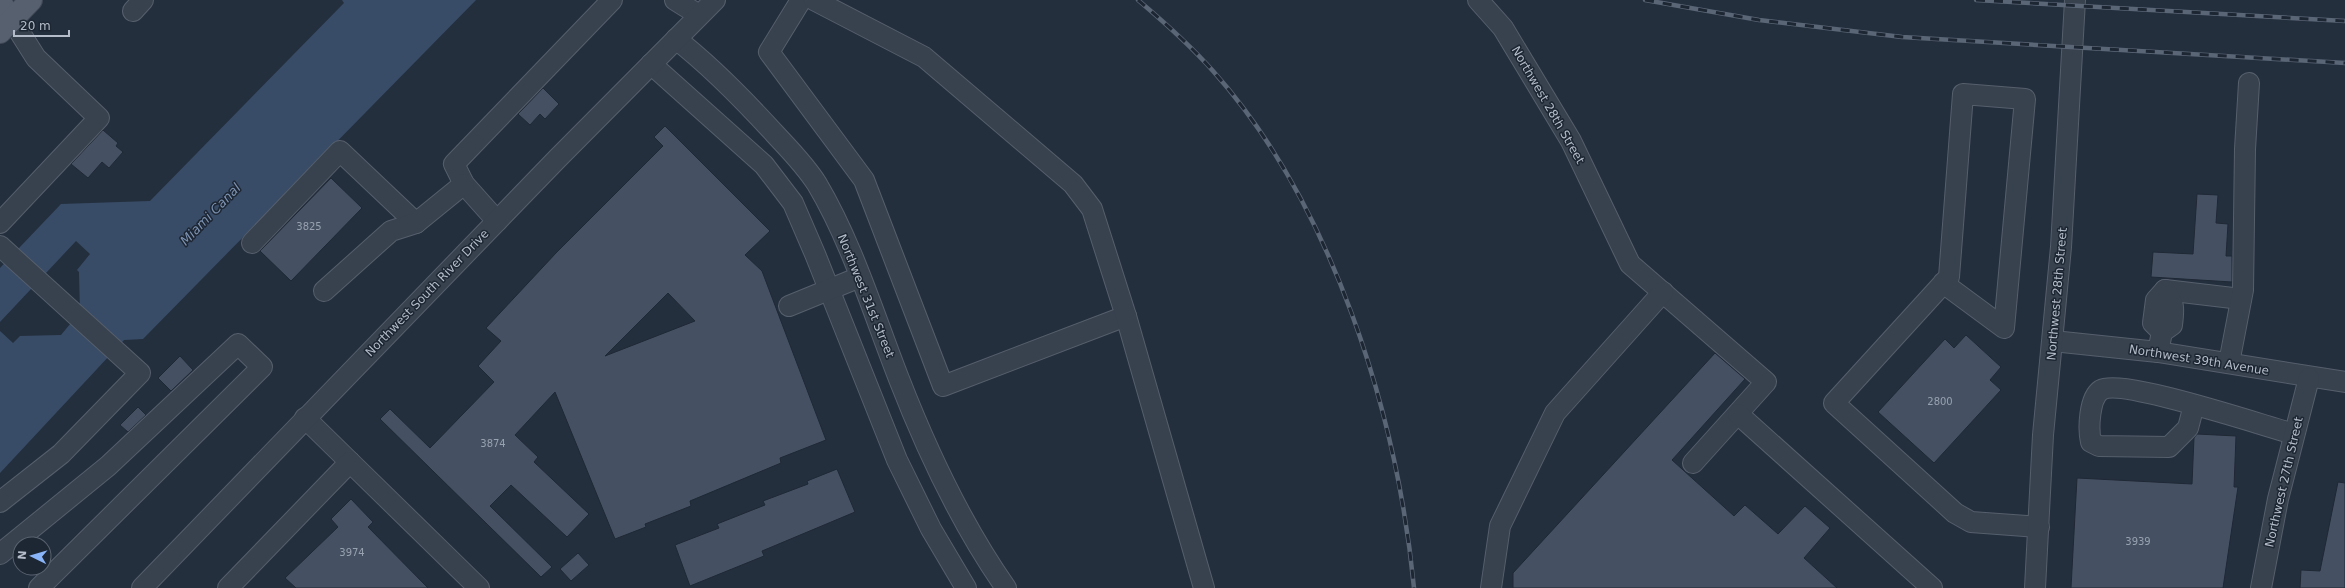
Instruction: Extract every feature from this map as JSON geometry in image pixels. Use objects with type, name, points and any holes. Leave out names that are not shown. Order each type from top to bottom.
[{"type":"main road","points":[[4,18],[31,0]]},
{"type":"street","points":[[497,221],[464,184],[454,164],[612,0]]},
{"type":"street","points":[[675,0],[699,15]]},
{"type":"street","name":"Northwest South River Drive","points":[[142,588],[305,418],[715,0]]},
{"type":"street","points":[[801,0],[769,52],[864,180],[943,386],[1126,316]]},
{"type":"street","points":[[814,0],[924,57],[1073,184],[1092,209],[1126,316],[1204,588]]},
{"type":"street","name":"Northwest 28th Street","points":[[1478,0],[1503,28],[1570,141],[1628,260],[1663,292]]},
{"type":"street","name":"Northwest 28th Street","points":[[2035,588],[2043,435],[2062,248],[2075,0]]},
{"type":"street","points":[[0,223],[99,118],[36,58],[4,18]]},
{"type":"street","name":"Northwest 31st Street","points":[[676,39],[703,61],[803,163],[830,207],[860,277],[920,429],[964,518],[1006,588]]},
{"type":"street","points":[[651,64],[764,165],[779,182],[792,203],[803,225],[879,420],[908,484],[931,529],[966,588]]},
{"type":"street","points":[[2229,363],[2242,299],[2249,83]]},
{"type":"street","points":[[1943,283],[2004,328],[2025,99],[1963,94],[1949,277],[1943,283],[1834,403],[1955,513],[1971,522],[2038,527]]},
{"type":"street","points":[[252,243],[340,151],[416,223]]},
{"type":"street","points":[[324,291],[391,231],[416,223],[464,184]]},
{"type":"street","points":[[0,502],[61,454],[140,373],[5,250]]},
{"type":"street","points":[[789,306],[860,277]]},
{"type":"street","points":[[2158,352],[2162,332],[2172,325],[2174,304],[2165,290],[2242,299]]},
{"type":"street","points":[[1491,588],[1500,526],[1555,412],[1663,292],[1766,382],[1693,463]]},
{"type":"street","name":"Northwest 39th Avenue","points":[[2053,341],[2158,352],[2229,363],[2309,378],[2345,382]]},
{"type":"street","points":[[0,554],[108,466],[238,344],[262,367],[39,588]]},
{"type":"street","name":"Northwest 27th Street","points":[[2261,588],[2278,499],[2309,378]]},
{"type":"street","points":[[2194,405],[2188,428],[2169,447],[2099,446],[2091,442],[2092,404],[2096,395],[2102,390],[2120,388],[2141,391],[2194,405],[2294,434]]},
{"type":"street","points":[[1738,414],[1932,588]]},
{"type":"street","points":[[305,418],[480,588]]},
{"type":"street","points":[[228,588],[350,462]]},
{"type":"water","name":"Miami Canal","points":[[342,0],[476,0],[143,339],[124,340],[0,473],[0,331],[13,343],[20,336],[61,335],[80,312],[79,272],[77,270],[90,254],[76,241],[0,322],[0,268],[61,204],[150,201],[344,3]]},
{"type":"building","points":[[543,88],[559,104],[545,119],[540,114],[530,125],[518,114]]},
{"type":"building","points":[[665,126],[770,231],[745,255],[762,271],[826,440],[780,458],[781,463],[690,501],[691,506],[645,524],[646,527],[615,539],[555,392],[515,435],[538,457],[534,462],[589,514],[567,537],[511,485],[490,506],[552,567],[541,577],[380,419],[390,409],[430,448],[494,382],[478,366],[501,341],[486,328],[556,253],[663,146],[654,137]],"holes":[[[668,293],[695,321],[605,356]]]},
{"type":"building","points":[[103,130],[118,143],[116,146],[123,152],[109,168],[102,162],[88,178],[71,164]]},
{"type":"building","points":[[331,178],[362,208],[291,281],[260,251]]},
{"type":"building","points":[[2197,194],[2218,195],[2216,223],[2228,224],[2226,256],[2232,256],[2232,282],[2151,277],[2153,252],[2193,254]]},
{"type":"building","points":[[1966,335],[2001,367],[1990,380],[2001,390],[1934,463],[1878,412],[1945,339],[1954,348]]},
{"type":"building","points":[[1715,353],[1745,379],[1672,460],[1734,516],[1745,505],[1778,534],[1805,506],[1830,528],[1804,558],[1837,588],[1513,588],[1513,573]]},
{"type":"building","points":[[180,356],[193,370],[171,391],[158,378]]},
{"type":"building","points":[[138,407],[146,415],[128,432],[120,425]]},
{"type":"building","points":[[2197,434],[2236,436],[2234,487],[2238,487],[2223,588],[2071,588],[2077,478],[2192,484],[2194,438]]},
{"type":"building","points":[[837,469],[855,512],[762,551],[764,556],[690,586],[675,545],[719,528],[717,524],[765,505],[763,501],[808,484],[807,481]]},
{"type":"building","points":[[2338,482],[2345,483],[2345,588],[2300,588],[2301,570],[2320,571]]},
{"type":"building","points":[[351,499],[373,522],[368,527],[428,588],[296,588],[285,578],[338,527],[331,519]]},
{"type":"building","points":[[578,553],[589,565],[571,581],[560,569]]},
{"type":"railway","points":[[1138,0],[1177,34],[1204,61],[1255,124],[1292,183],[1324,247],[1352,314],[1374,383],[1392,452],[1405,521],[1414,588]]},
{"type":"railway","points":[[1645,0],[1759,20],[1902,37],[2345,63]]},
{"type":"railway","points":[[1976,0],[2345,21]]}]
